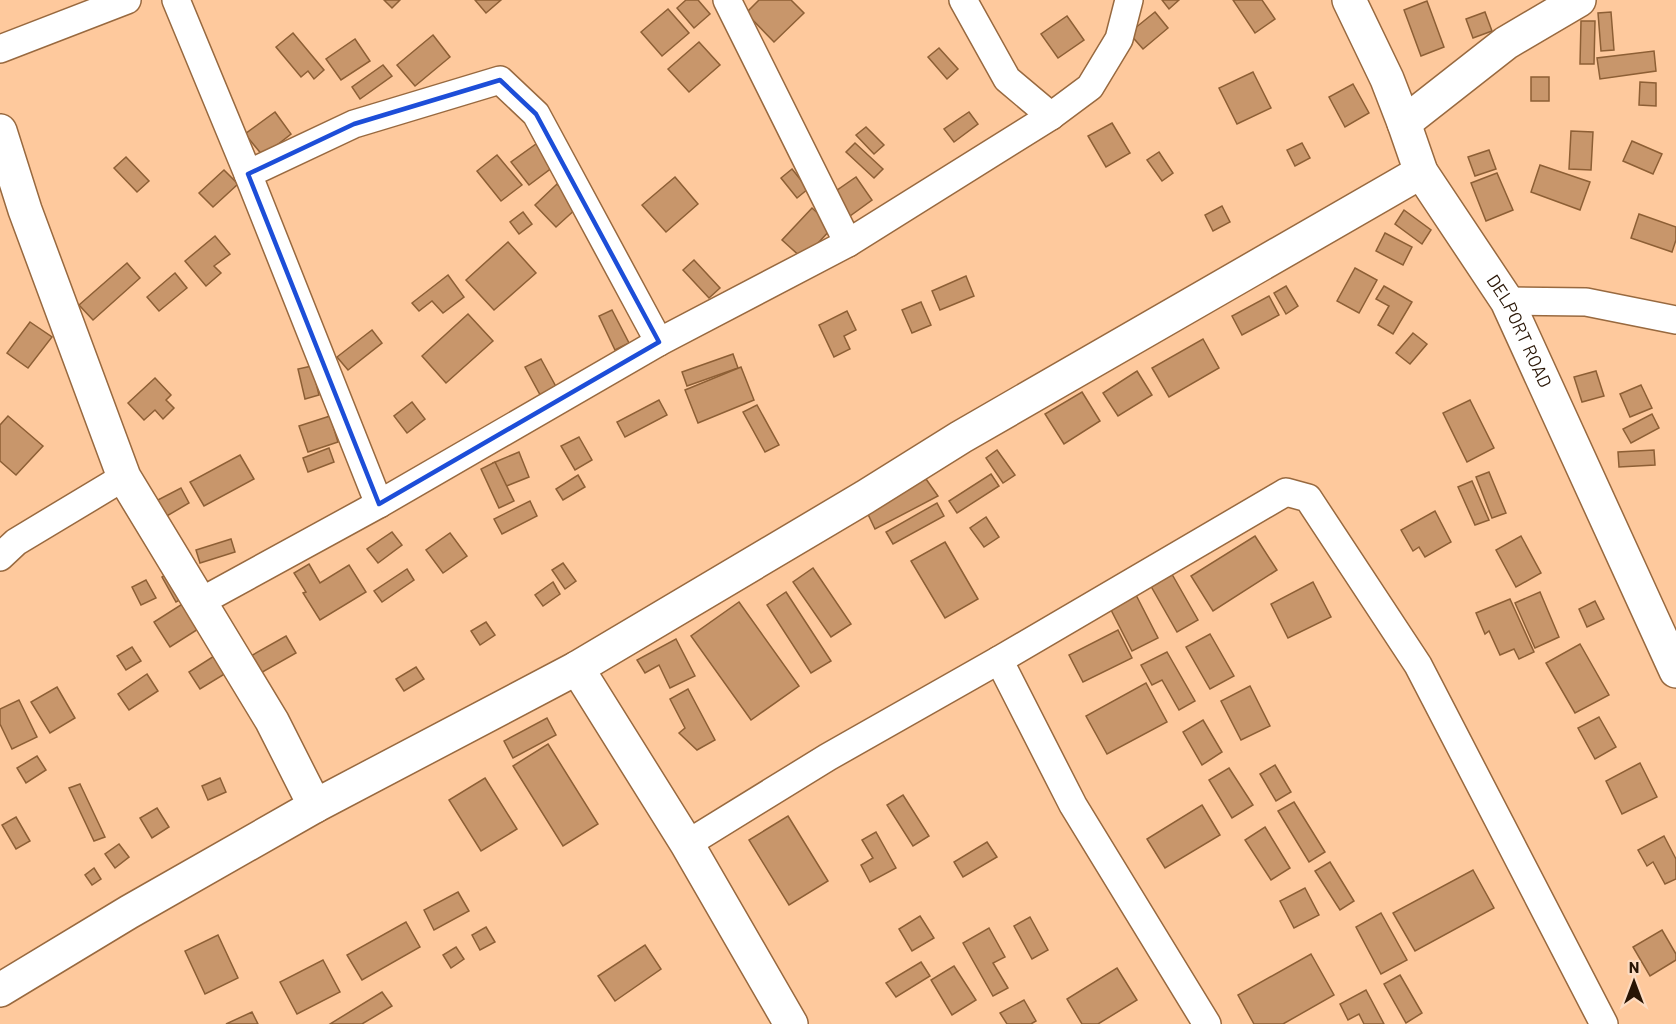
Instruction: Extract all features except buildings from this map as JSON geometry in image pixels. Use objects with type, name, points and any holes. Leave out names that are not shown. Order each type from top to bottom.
[{"type":"street","points":[[0,49],[127,0]]},
{"type":"street","points":[[176,0],[380,504]]},
{"type":"street","points":[[727,0],[848,243]]},
{"type":"street","points":[[963,0],[1007,79],[1051,116]]},
{"type":"street","points":[[200,602],[380,504],[659,342],[848,243],[1051,116],[1090,87],[1119,39],[1130,0]]},
{"type":"street","name":"DELPORT ROAD","points":[[1349,0],[1387,79],[1420,172],[1507,301],[1676,671]]},
{"type":"street","points":[[1404,123],[1506,43],[1579,0]]},
{"type":"street","points":[[248,174],[354,124],[500,80],[536,114],[659,342]]},
{"type":"street","points":[[0,131],[26,210],[124,477],[272,721],[315,806]]},
{"type":"street","points":[[0,990],[129,912],[315,806],[577,668],[866,497],[961,437],[1420,172]]},
{"type":"street","points":[[1507,301],[1586,302],[1676,320]]},
{"type":"street","points":[[0,557],[16,542],[124,477]]},
{"type":"street","points":[[687,844],[828,757],[1287,492],[1308,498],[1418,665],[1604,1024]]},
{"type":"street","points":[[999,660],[1073,805],[1207,1024]]},
{"type":"street","points":[[577,668],[687,844],[791,1024]]},
{"type":"highlighted area","points":[[500,80],[536,114],[659,342],[379,504],[248,174],[354,124]]}]
